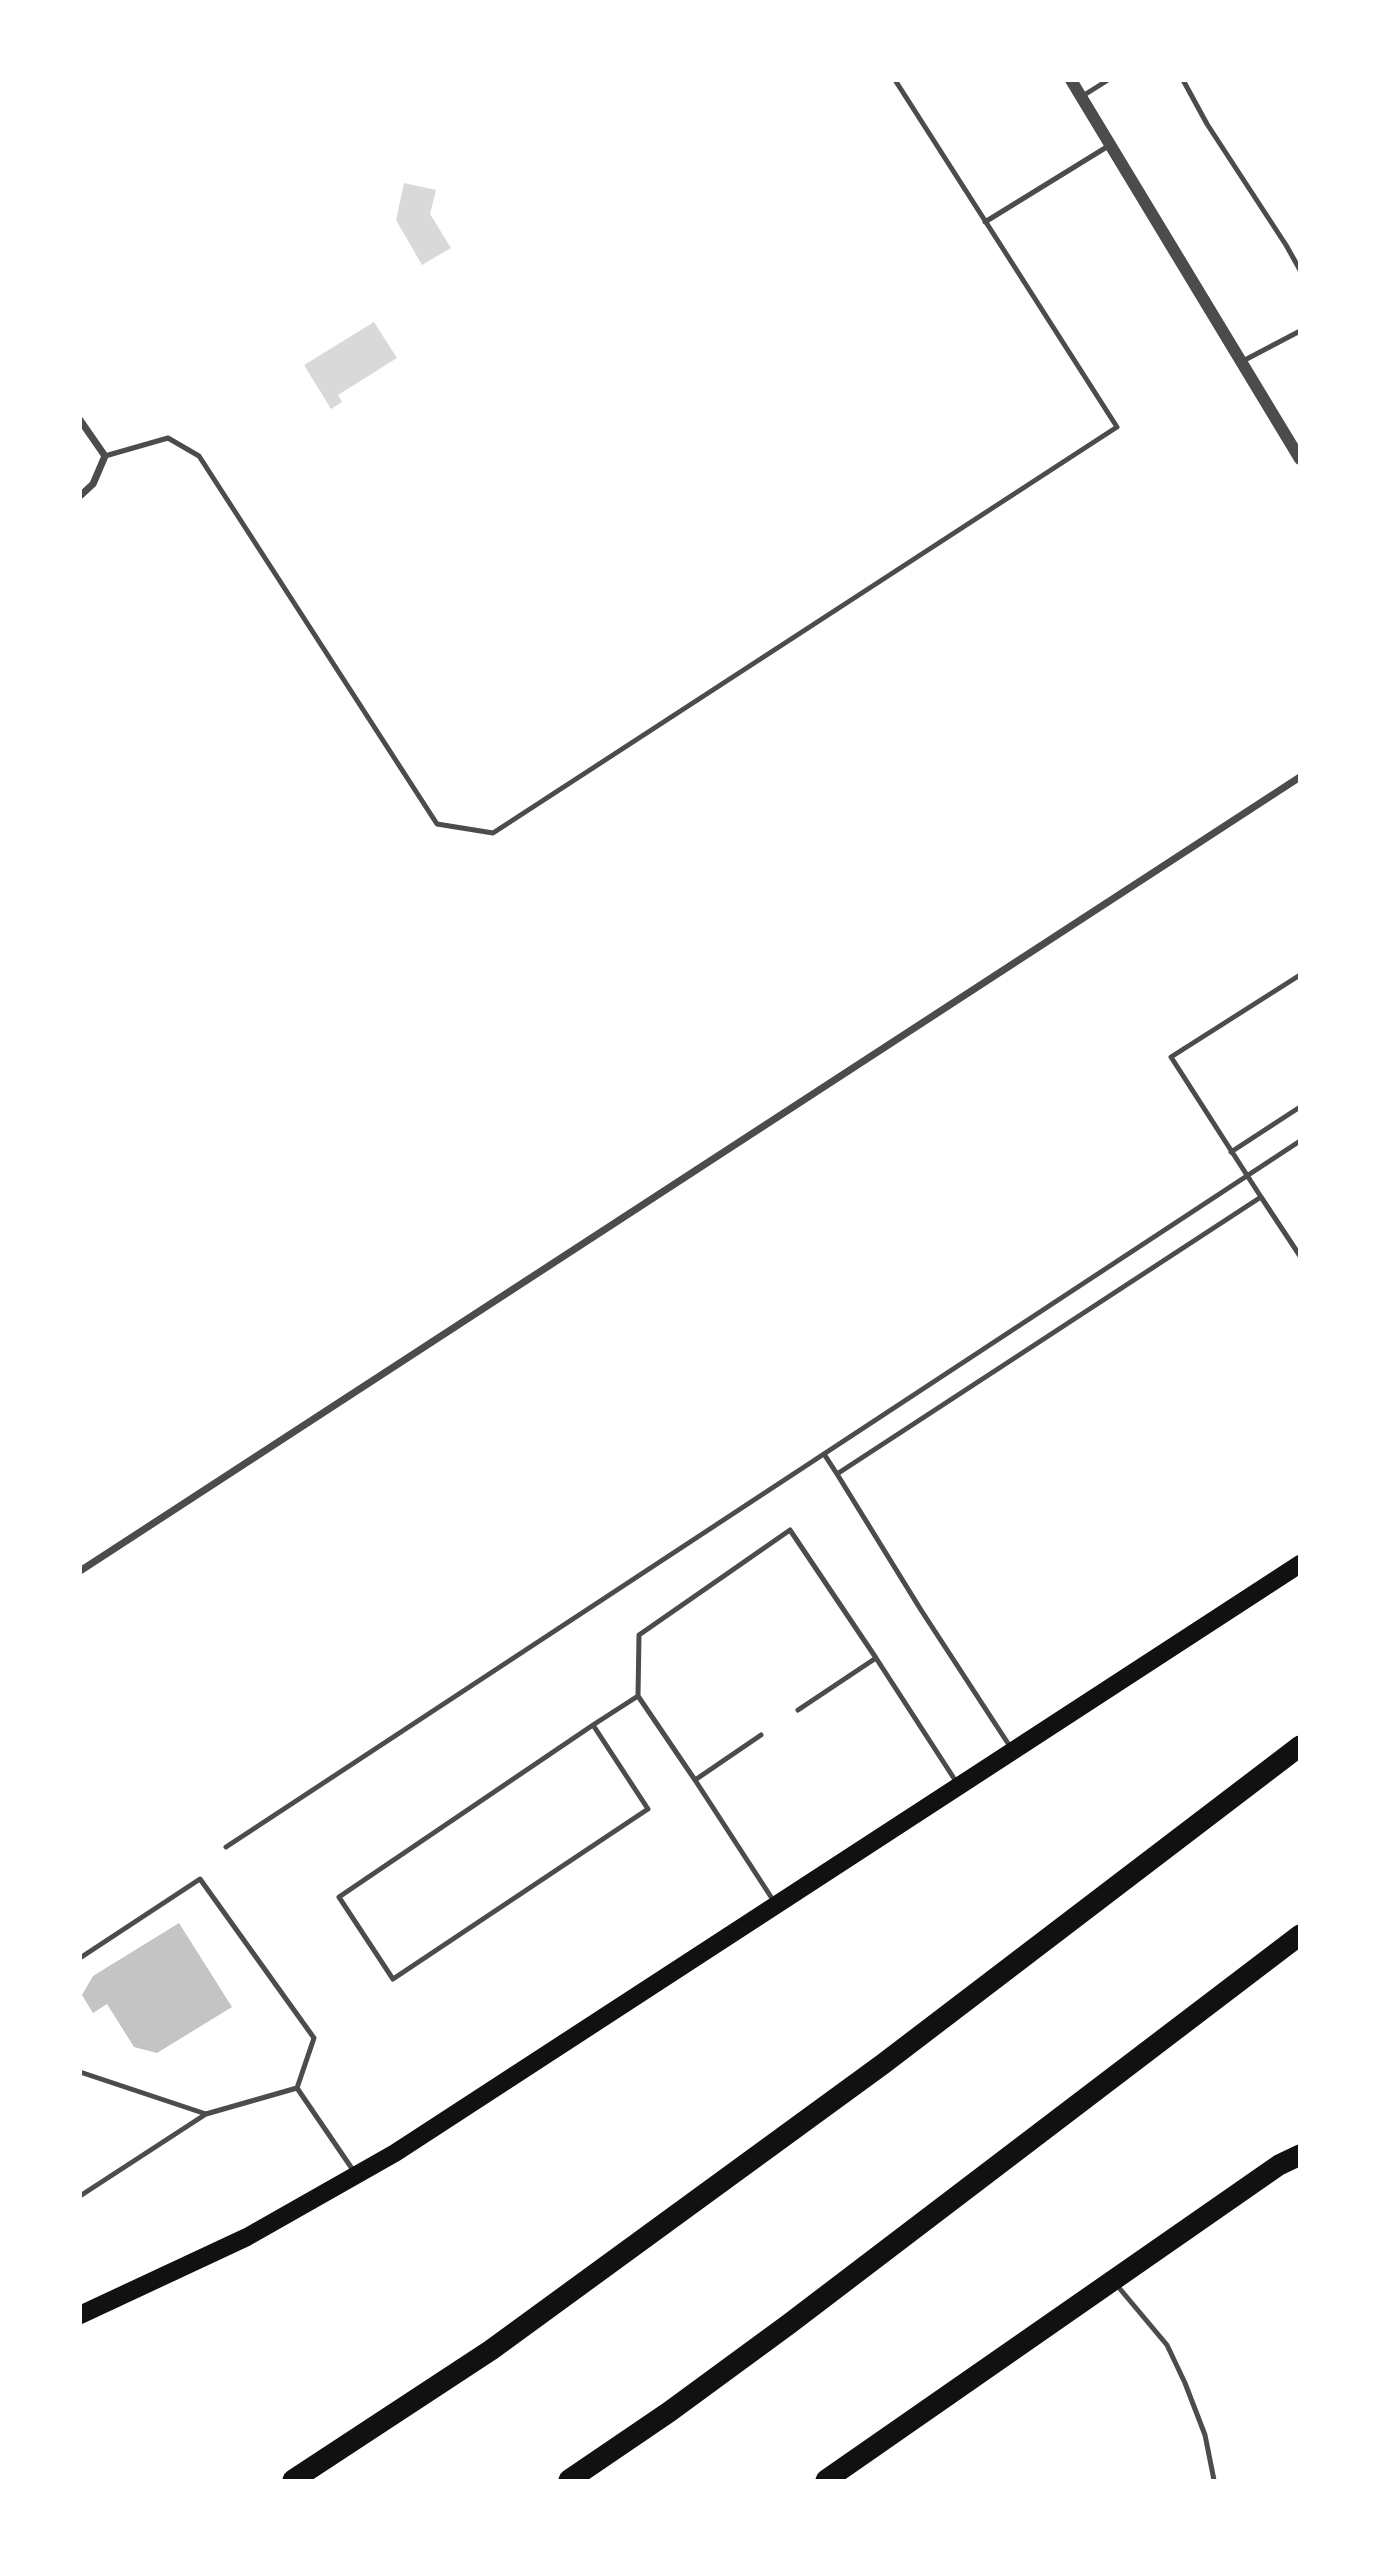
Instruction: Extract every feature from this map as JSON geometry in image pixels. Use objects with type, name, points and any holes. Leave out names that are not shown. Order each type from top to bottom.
[{"type":"highway","points":[[293,2480],[491,2350],[872,2072],[1300,1746]]},
{"type":"highway","points":[[569,2480],[669,2412],[800,2315],[1300,1936]]},
{"type":"highway","points":[[826,2480],[1279,2165],[1300,2155]]},
{"type":"main road","points":[[80,2315],[247,2237],[395,2153],[1300,1564]]},
{"type":"street","points":[[1071,80],[1300,459]]},
{"type":"street","points":[[80,419],[105,456],[93,484],[80,496]]},
{"type":"street","points":[[80,1571],[1300,777]]},
{"type":"lane","points":[[105,456],[168,438],[199,456],[437,824],[493,833],[1117,427],[895,80]]},
{"type":"lane","points":[[1081,97],[1108,80]]},
{"type":"lane","points":[[1183,80],[1207,124],[1300,270]]},
{"type":"lane","points":[[985,222],[1110,145]]},
{"type":"lane","points":[[1241,362],[1300,331]]},
{"type":"lane","points":[[1300,975],[1171,1058],[1300,1256]]},
{"type":"lane","points":[[1231,1152],[1300,1107]]},
{"type":"lane","points":[[226,1847],[1300,1141]]},
{"type":"lane","points":[[837,1474],[1261,1197]]},
{"type":"lane","points":[[824,1454],[921,1610],[1013,1750]]},
{"type":"lane","points":[[776,1904],[638,1696],[639,1635],[790,1530],[958,1786]]},
{"type":"lane","points":[[798,1710],[876,1658]]},
{"type":"lane","points":[[593,1725],[648,1809],[393,1979],[339,1897],[593,1725],[638,1696]]},
{"type":"lane","points":[[695,1780],[761,1735]]},
{"type":"lane","points":[[80,1958],[200,1878],[314,2038],[297,2088]]},
{"type":"lane","points":[[80,2072],[206,2114]]},
{"type":"lane","points":[[297,2088],[356,2174]]},
{"type":"lane","points":[[80,2196],[206,2114],[297,2088]]},
{"type":"lane","points":[[1113,2281],[1167,2345],[1205,2435],[1214,2480]]},
{"type":"shaded area","points":[[404,183],[436,190],[430,214],[451,248],[422,265],[396,220]]},
{"type":"shaded area","points":[[374,322],[397,358],[338,395],[342,402],[331,409],[304,365]]},
{"type":"building","points":[[179,1923],[232,2007],[157,2053],[134,2047],[107,2004],[93,2013],[82,1995],[93,1976]]}]
